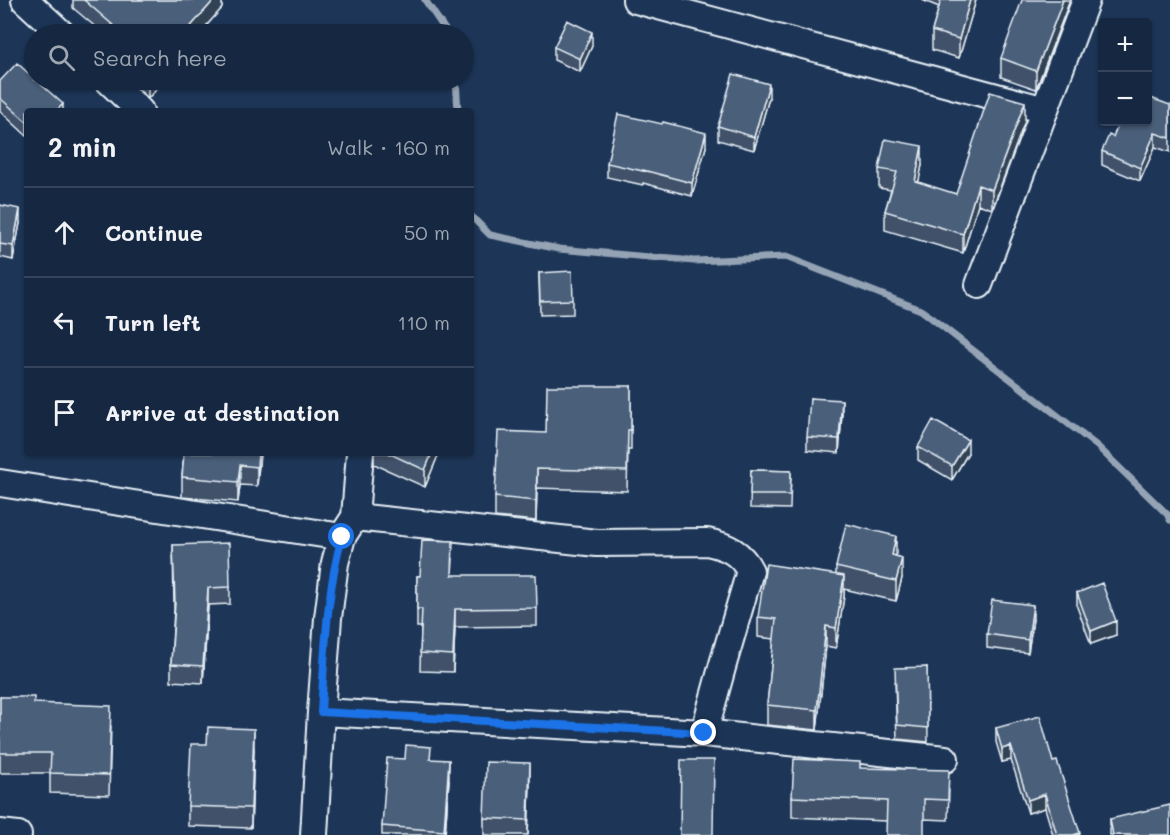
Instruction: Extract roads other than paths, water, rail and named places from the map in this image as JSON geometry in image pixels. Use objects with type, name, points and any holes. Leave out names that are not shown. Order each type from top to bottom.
[{"type":"street","points":[[25,0],[51,24]]},
{"type":"street","points":[[636,0],[1045,110]]},
{"type":"street","points":[[979,285],[1086,0]]},
{"type":"street","points":[[118,90],[137,108]]},
{"type":"street","points":[[314,835],[329,607],[335,563],[349,527],[360,456]]},
{"type":"street","points":[[0,483],[349,527],[597,543],[707,542],[723,545],[745,561],[750,571],[704,733]]},
{"type":"street","points":[[321,712],[704,733],[945,759]]},
{"type":"street","points":[[0,833],[18,835]]},
{"type":"waterway","points":[[425,0],[441,24]]},
{"type":"waterway","points":[[457,90],[458,108]]},
{"type":"waterway","points":[[474,219],[490,235],[559,249],[694,261],[786,257],[921,310],[1097,446],[1167,514],[1170,520]]}]
